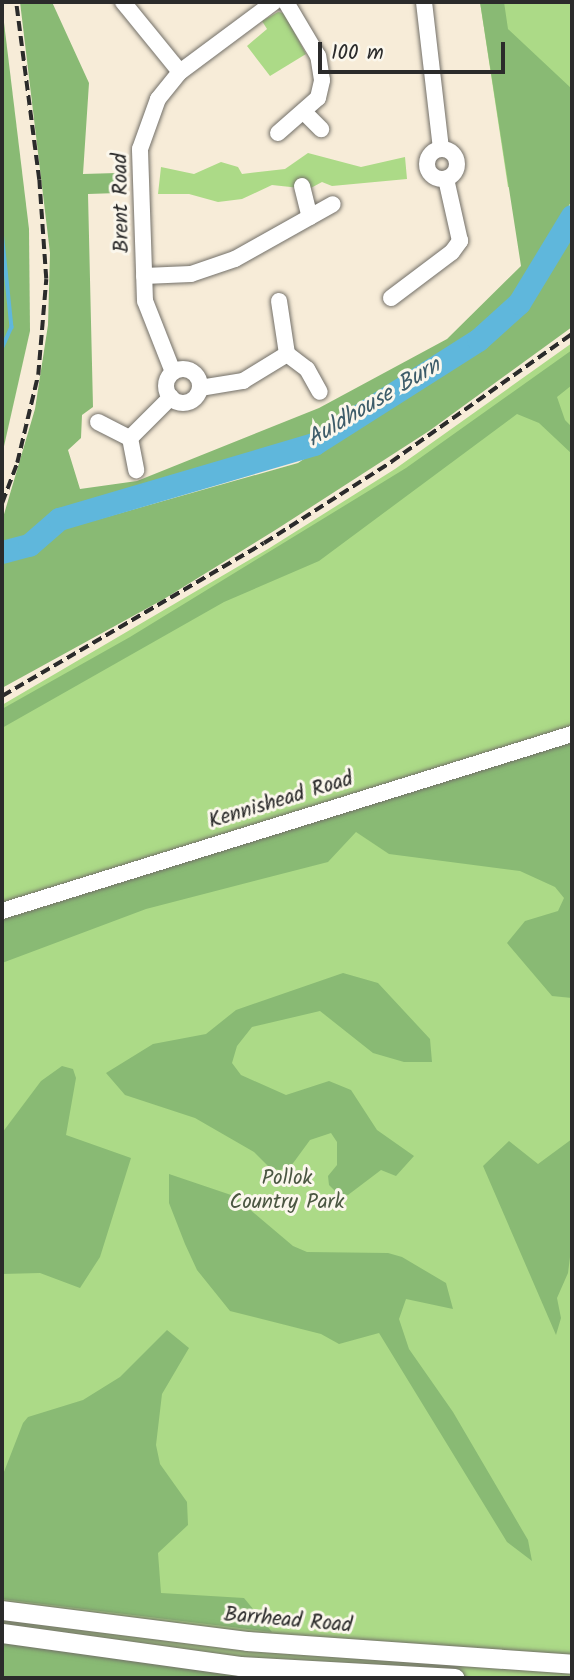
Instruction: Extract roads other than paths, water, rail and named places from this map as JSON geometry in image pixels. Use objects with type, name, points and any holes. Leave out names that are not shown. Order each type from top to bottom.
[{"type":"main road","name":"Barrhead Road","points":[[2,1610],[284,1644],[572,1664]]},
{"type":"main road","points":[[2,1633],[228,1664],[454,1678]]},
{"type":"street","points":[[123,2],[180,72]]},
{"type":"street","name":"Brent Road","points":[[173,372],[153,330],[144,276],[140,149],[158,100],[180,72],[274,2]]},
{"type":"street","points":[[278,133],[305,113],[318,98],[320,68],[307,33],[286,2]]},
{"type":"street","points":[[391,298],[452,252],[460,241],[446,179],[433,176],[427,164],[433,152],[442,148],[424,2]]},
{"type":"street","points":[[305,113],[321,129]]},
{"type":"street","points":[[302,186],[310,217]]},
{"type":"street","points":[[144,276],[191,274],[235,259],[333,204]]},
{"type":"street","points":[[279,301],[287,354],[307,369],[320,392]]},
{"type":"street","points":[[171,397],[185,402],[200,388],[243,381],[287,354]]},
{"type":"street","points":[[171,397],[167,381],[173,372],[184,369],[194,373],[200,388]]},
{"type":"street","points":[[130,438],[171,397]]},
{"type":"street","points":[[98,422],[130,438]]},
{"type":"street","points":[[130,438],[136,470]]},
{"type":"street","name":"Kennishead Road","points":[[2,911],[572,734]]},
{"type":"waterway","name":"Auldhouse Burn","points":[[2,552],[29,545],[59,519],[314,444],[478,340],[519,303],[572,216]]},
{"type":"waterway","points":[[2,231],[12,327],[2,349]]},
{"type":"railway","points":[[2,503],[17,463],[38,375],[46,279],[39,180],[16,2]]},
{"type":"railway","points":[[2,696],[264,543],[391,462],[572,334]]},
{"type":"park label","name":"Pollok Country Park","points":[[287,1191]]}]
